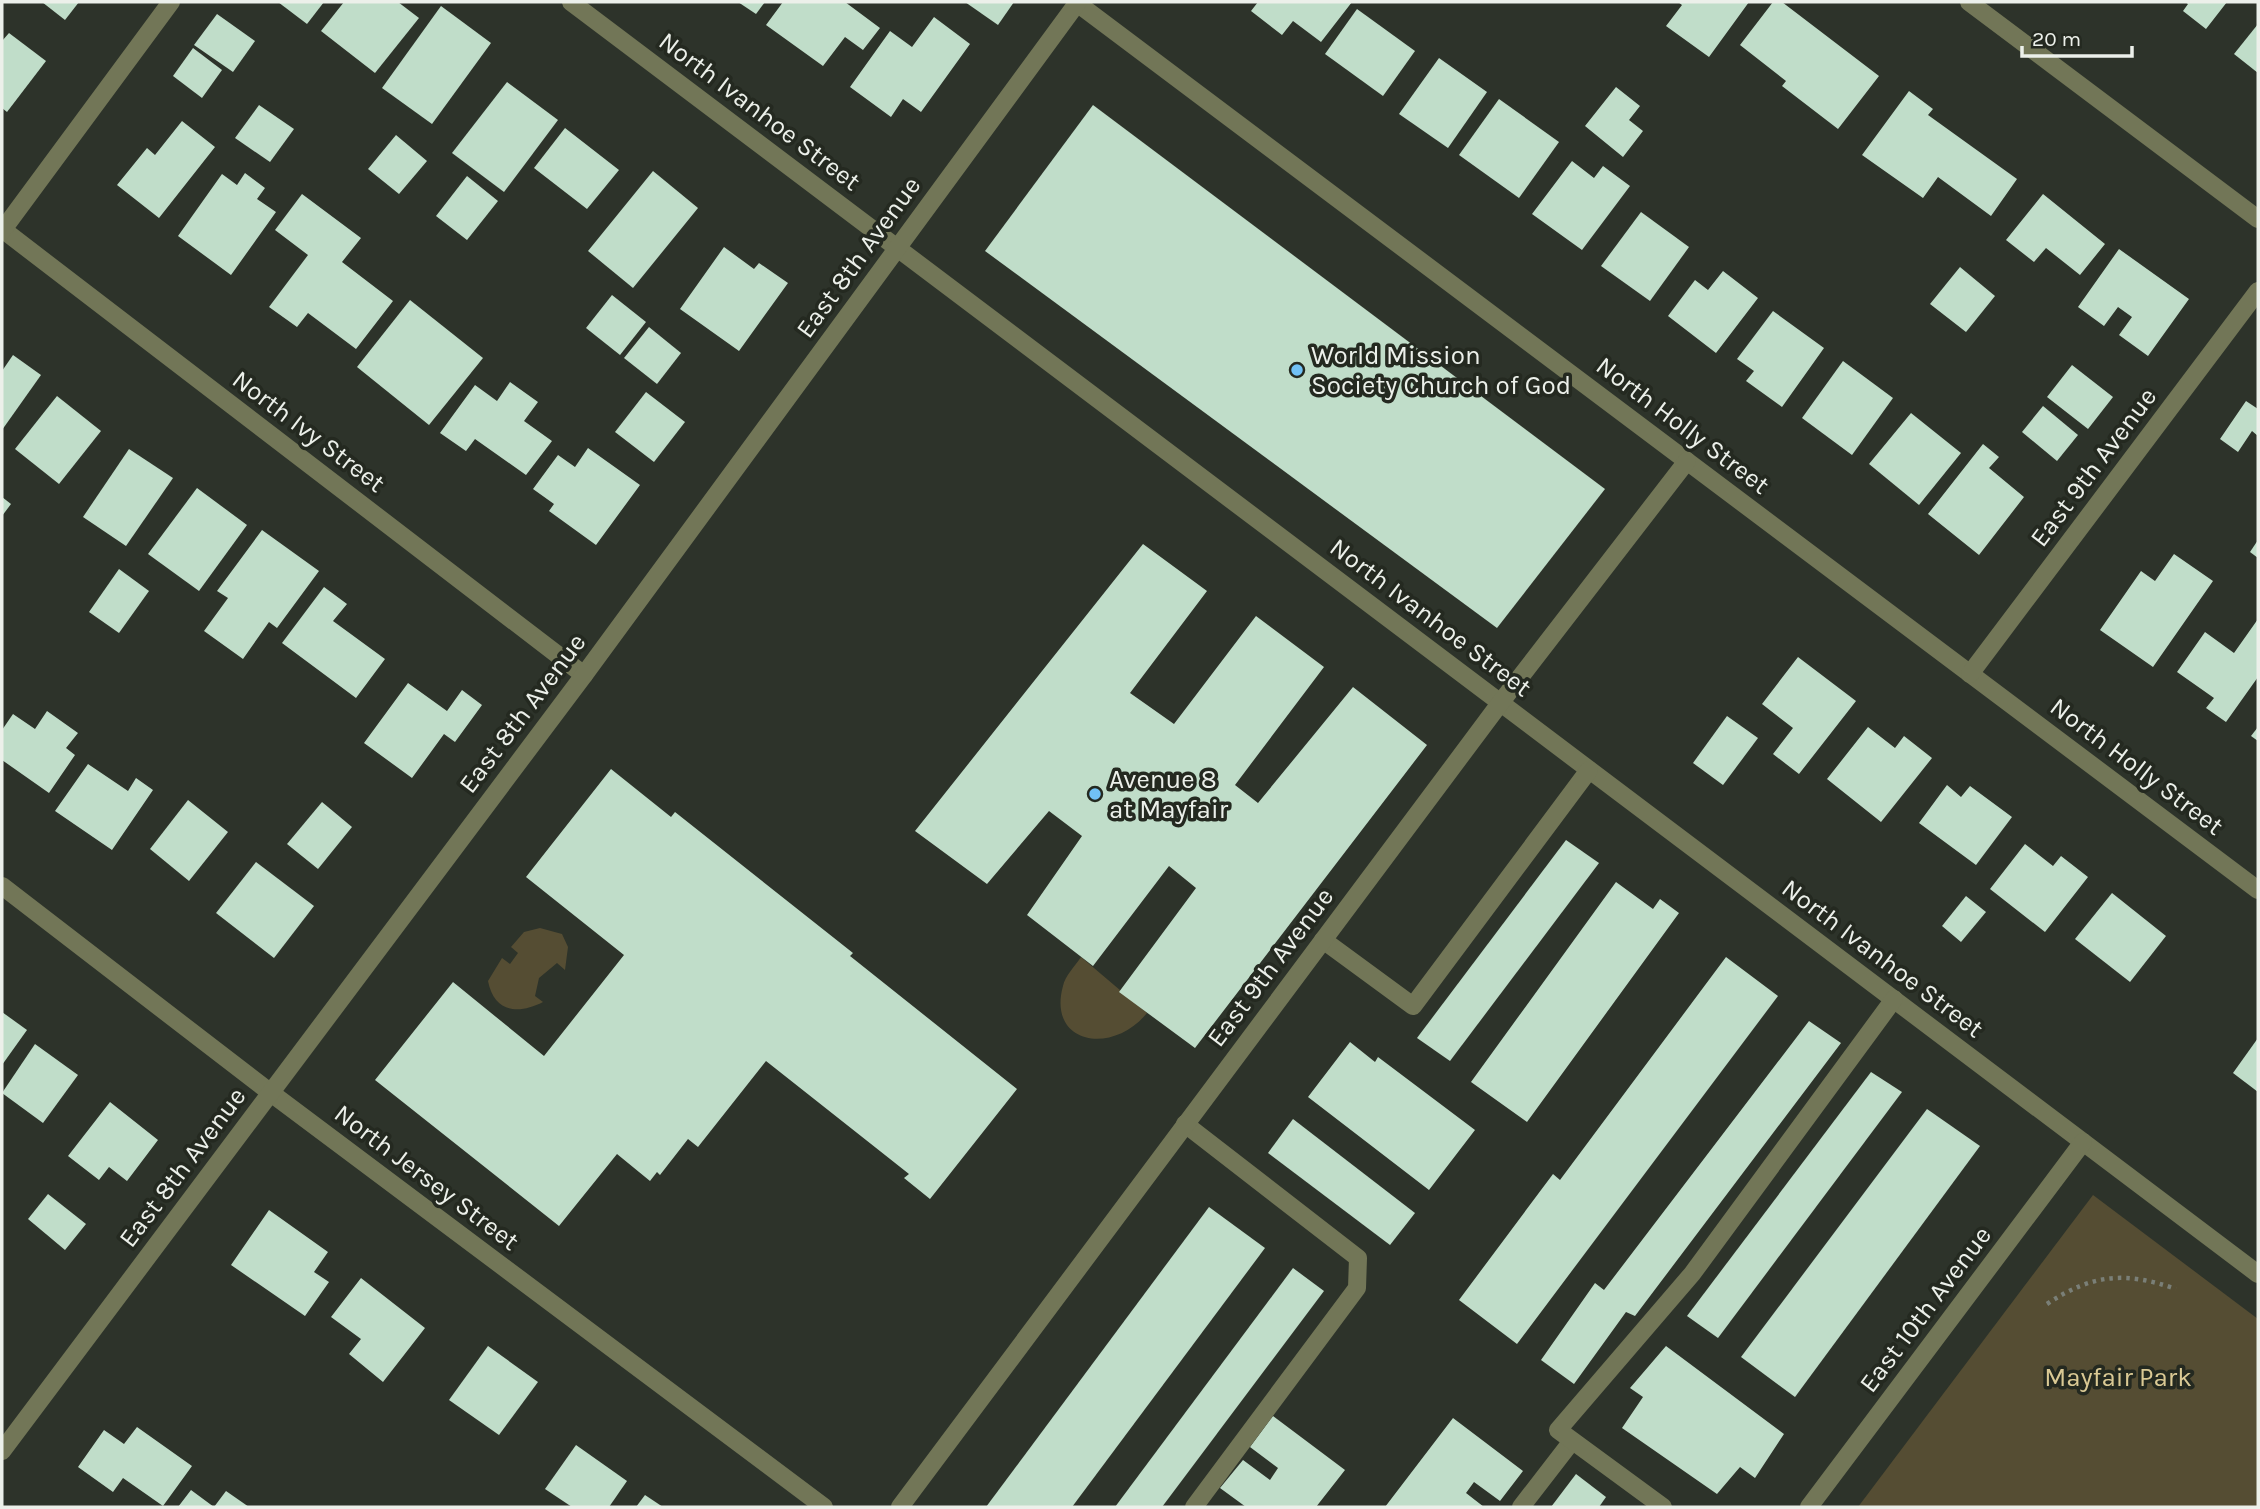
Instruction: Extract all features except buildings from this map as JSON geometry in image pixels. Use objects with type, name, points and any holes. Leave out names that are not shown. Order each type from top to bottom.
[{"type":"street","points":[[2,230],[171,2]]},
{"type":"street","name":"North Ivanhoe Street","points":[[571,2],[2258,1274]]},
{"type":"street","name":"East 8th Avenue","points":[[2,1451],[584,675],[1077,2]]},
{"type":"street","name":"North Holly Street","points":[[1077,2],[2258,890]]},
{"type":"street","points":[[1969,2],[2258,219]]},
{"type":"street","name":"North Ivy Street","points":[[2,230],[584,675]]},
{"type":"street","name":"East 9th Avenue","points":[[1970,674],[2258,291]]},
{"type":"street","name":"East 9th Avenue","points":[[900,1507],[1500,702],[1687,461]]},
{"type":"street","points":[[1323,940],[1413,1006],[1589,770]]},
{"type":"street","name":"North Jersey Street","points":[[2,886],[271,1093],[824,1507]]},
{"type":"street","points":[[1521,1507],[1565,1435],[1692,1274],[1894,999]]},
{"type":"street","points":[[1185,1124],[1358,1258],[1360,1271],[1357,1288],[1194,1507]]},
{"type":"street","name":"East 10th Avenue","points":[[1809,1507],[2084,1142]]},
{"type":"street","points":[[1565,1435],[1662,1507]]},
{"type":"path","points":[[2047,1304],[2073,1286],[2101,1278],[2151,1280],[2176,1289]]},
{"type":"green space","points":[[540,928],[562,934],[568,947],[565,970],[557,963],[539,978],[535,996],[543,1002],[525,1009],[501,1005],[491,991],[488,981],[502,958],[510,964],[518,953],[511,947],[524,932]]},
{"type":"green space","points":[[1081,957],[1147,1013],[1133,1027],[1101,1039],[1086,1037],[1073,1031],[1064,1021],[1061,1006],[1063,986]]},
{"type":"green space","name":"Mayfair Park","points":[[2093,1195],[2258,1319],[2258,1507],[1858,1507]]},
{"type":"place","name":"World Mission Society Church of God","points":[[1297,370]]},
{"type":"place","name":"Avenue 8 at Mayfair","points":[[1095,794]]}]
